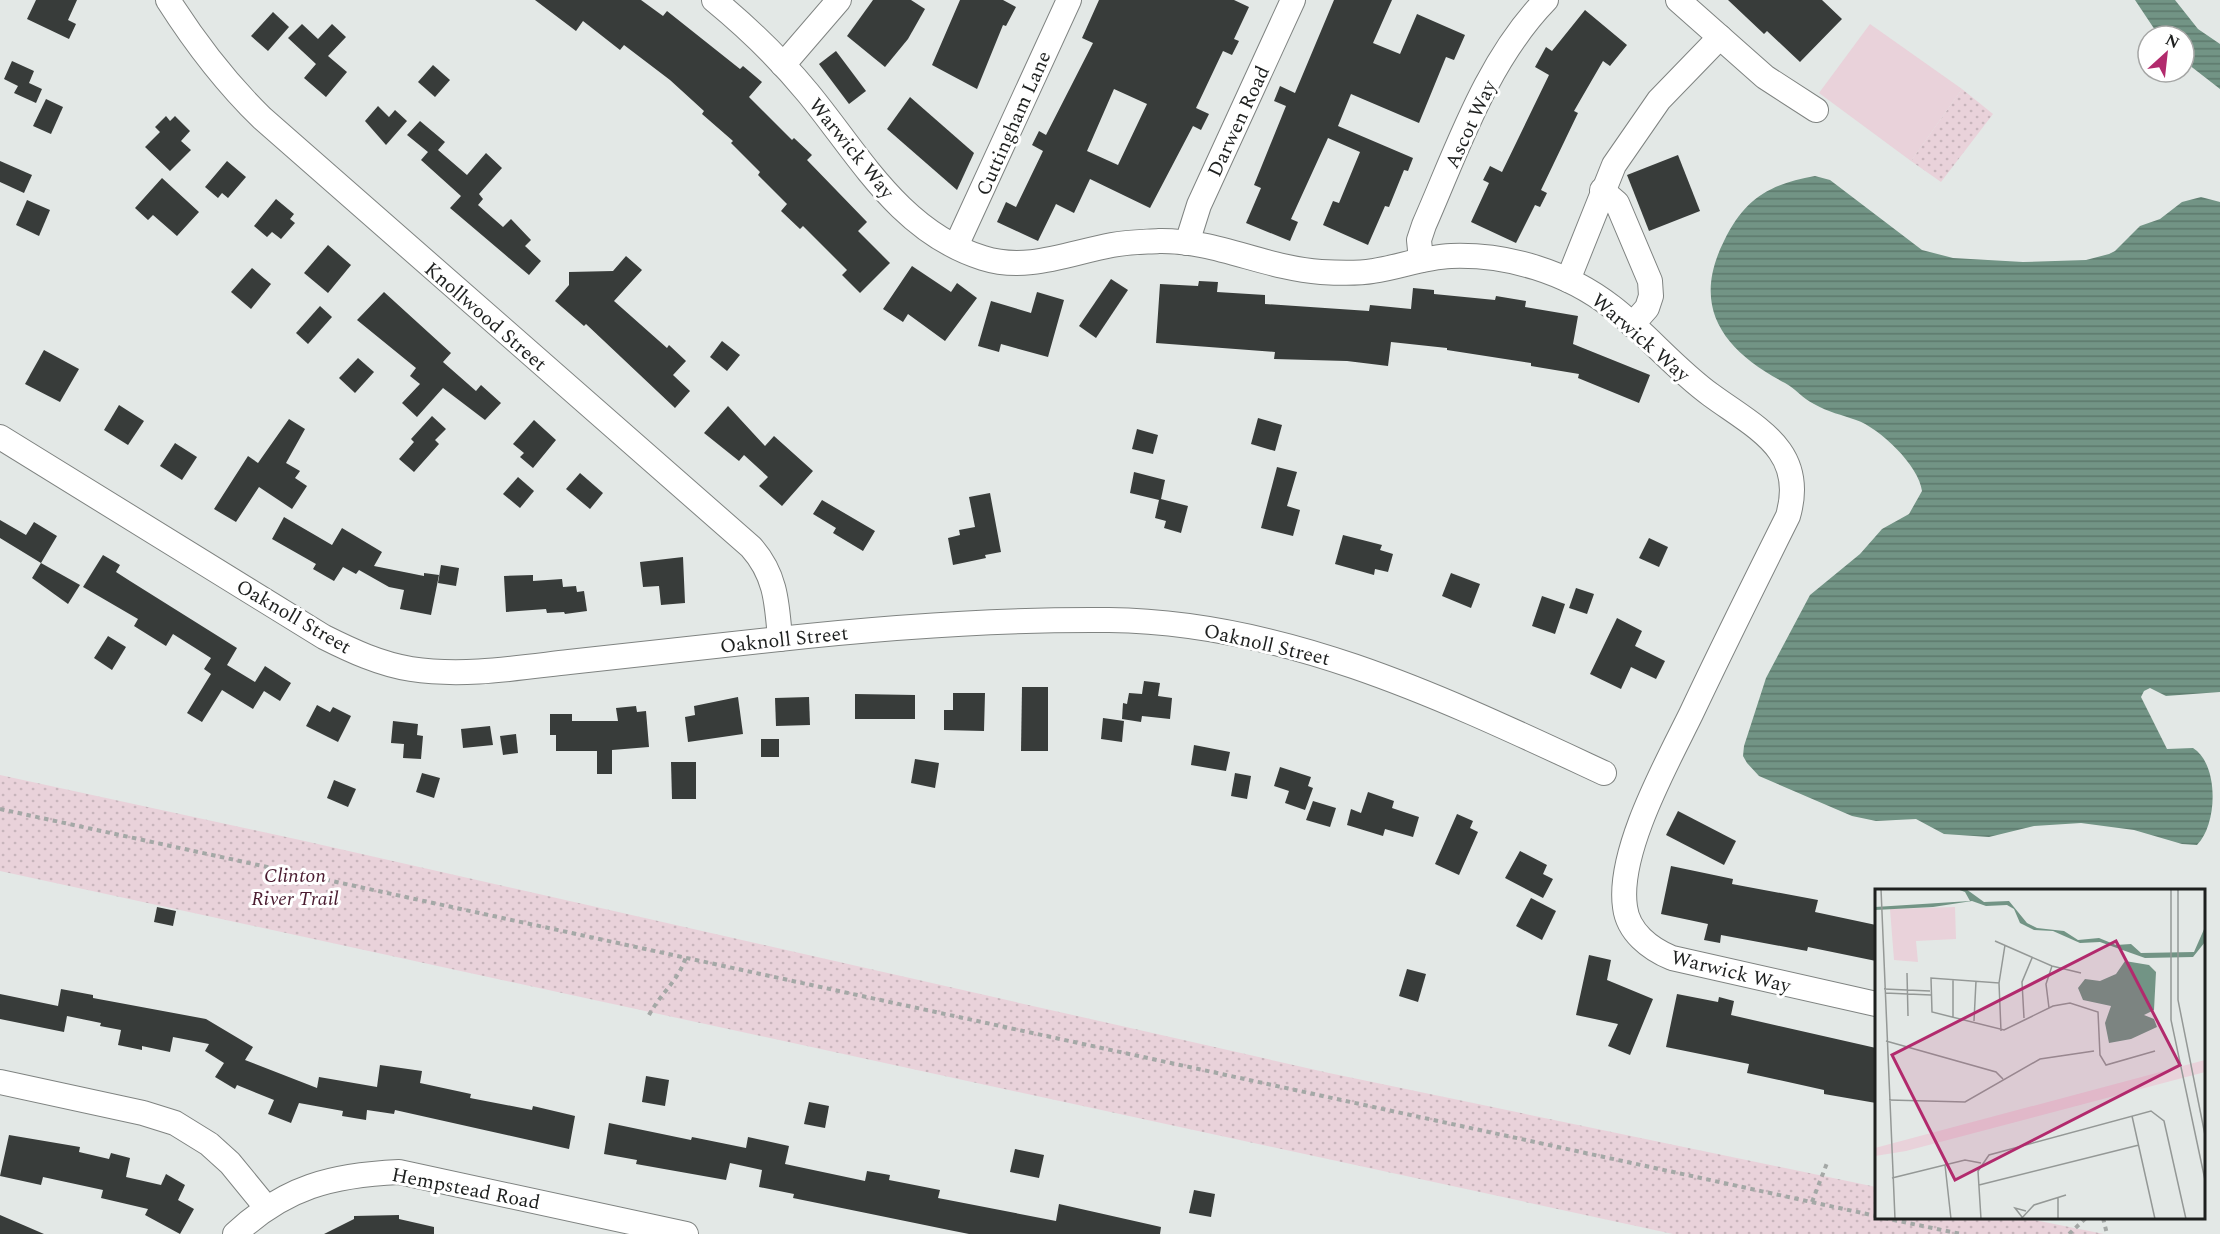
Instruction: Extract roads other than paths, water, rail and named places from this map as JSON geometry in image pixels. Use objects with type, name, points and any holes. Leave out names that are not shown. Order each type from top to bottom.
[{"type":"street","name":"Knollwood Street","points":[[168,0],[189,33],[225,81],[262,118],[751,547],[765,562],[771,575],[780,639]]},
{"type":"street","name":"Warwick Way","points":[[714,0],[783,65],[827,117],[884,193],[924,227],[982,258],[1024,263],[1115,244],[1163,241],[1187,243],[1324,272],[1375,271],[1421,260],[1455,256],[1516,262],[1568,280],[1591,292],[1632,325],[1697,385],[1767,435],[1779,447],[1787,463],[1793,485],[1788,516],[1653,792],[1626,876],[1625,910],[1640,938],[1655,951],[1672,958],[1875,1004]]},
{"type":"street","points":[[783,65],[839,0]]},
{"type":"street","name":"Cuttingham Lane","points":[[956,246],[1069,0]]},
{"type":"street","name":"Darwen Road","points":[[1187,243],[1198,205],[1293,0]]},
{"type":"street","name":"Ascot Way","points":[[1421,260],[1419,240],[1424,225],[1487,84],[1513,40],[1546,0]]},
{"type":"street","points":[[1678,0],[1765,77],[1816,110]]},
{"type":"street","points":[[1568,280],[1602,190],[1614,165],[1642,121],[1674,83],[1720,37]]},
{"type":"street","points":[[1602,190],[1617,203],[1650,281],[1651,296],[1647,308],[1632,325]]},
{"type":"street","name":"Oaknoll Street","points":[[0,437],[324,637],[386,663],[442,672],[475,672],[904,627],[1009,621],[1150,622],[1213,630],[1317,654],[1392,678],[1457,705],[1604,773]]},
{"type":"street","points":[[0,1082],[143,1113],[175,1123],[209,1144],[230,1163],[266,1207]]},
{"type":"street","name":"Hempstead Road","points":[[235,1234],[266,1207],[315,1183],[361,1174],[399,1172],[686,1234]]},
{"type":"park label","name":"Clinton River Trail","points":[[295,886]]}]
